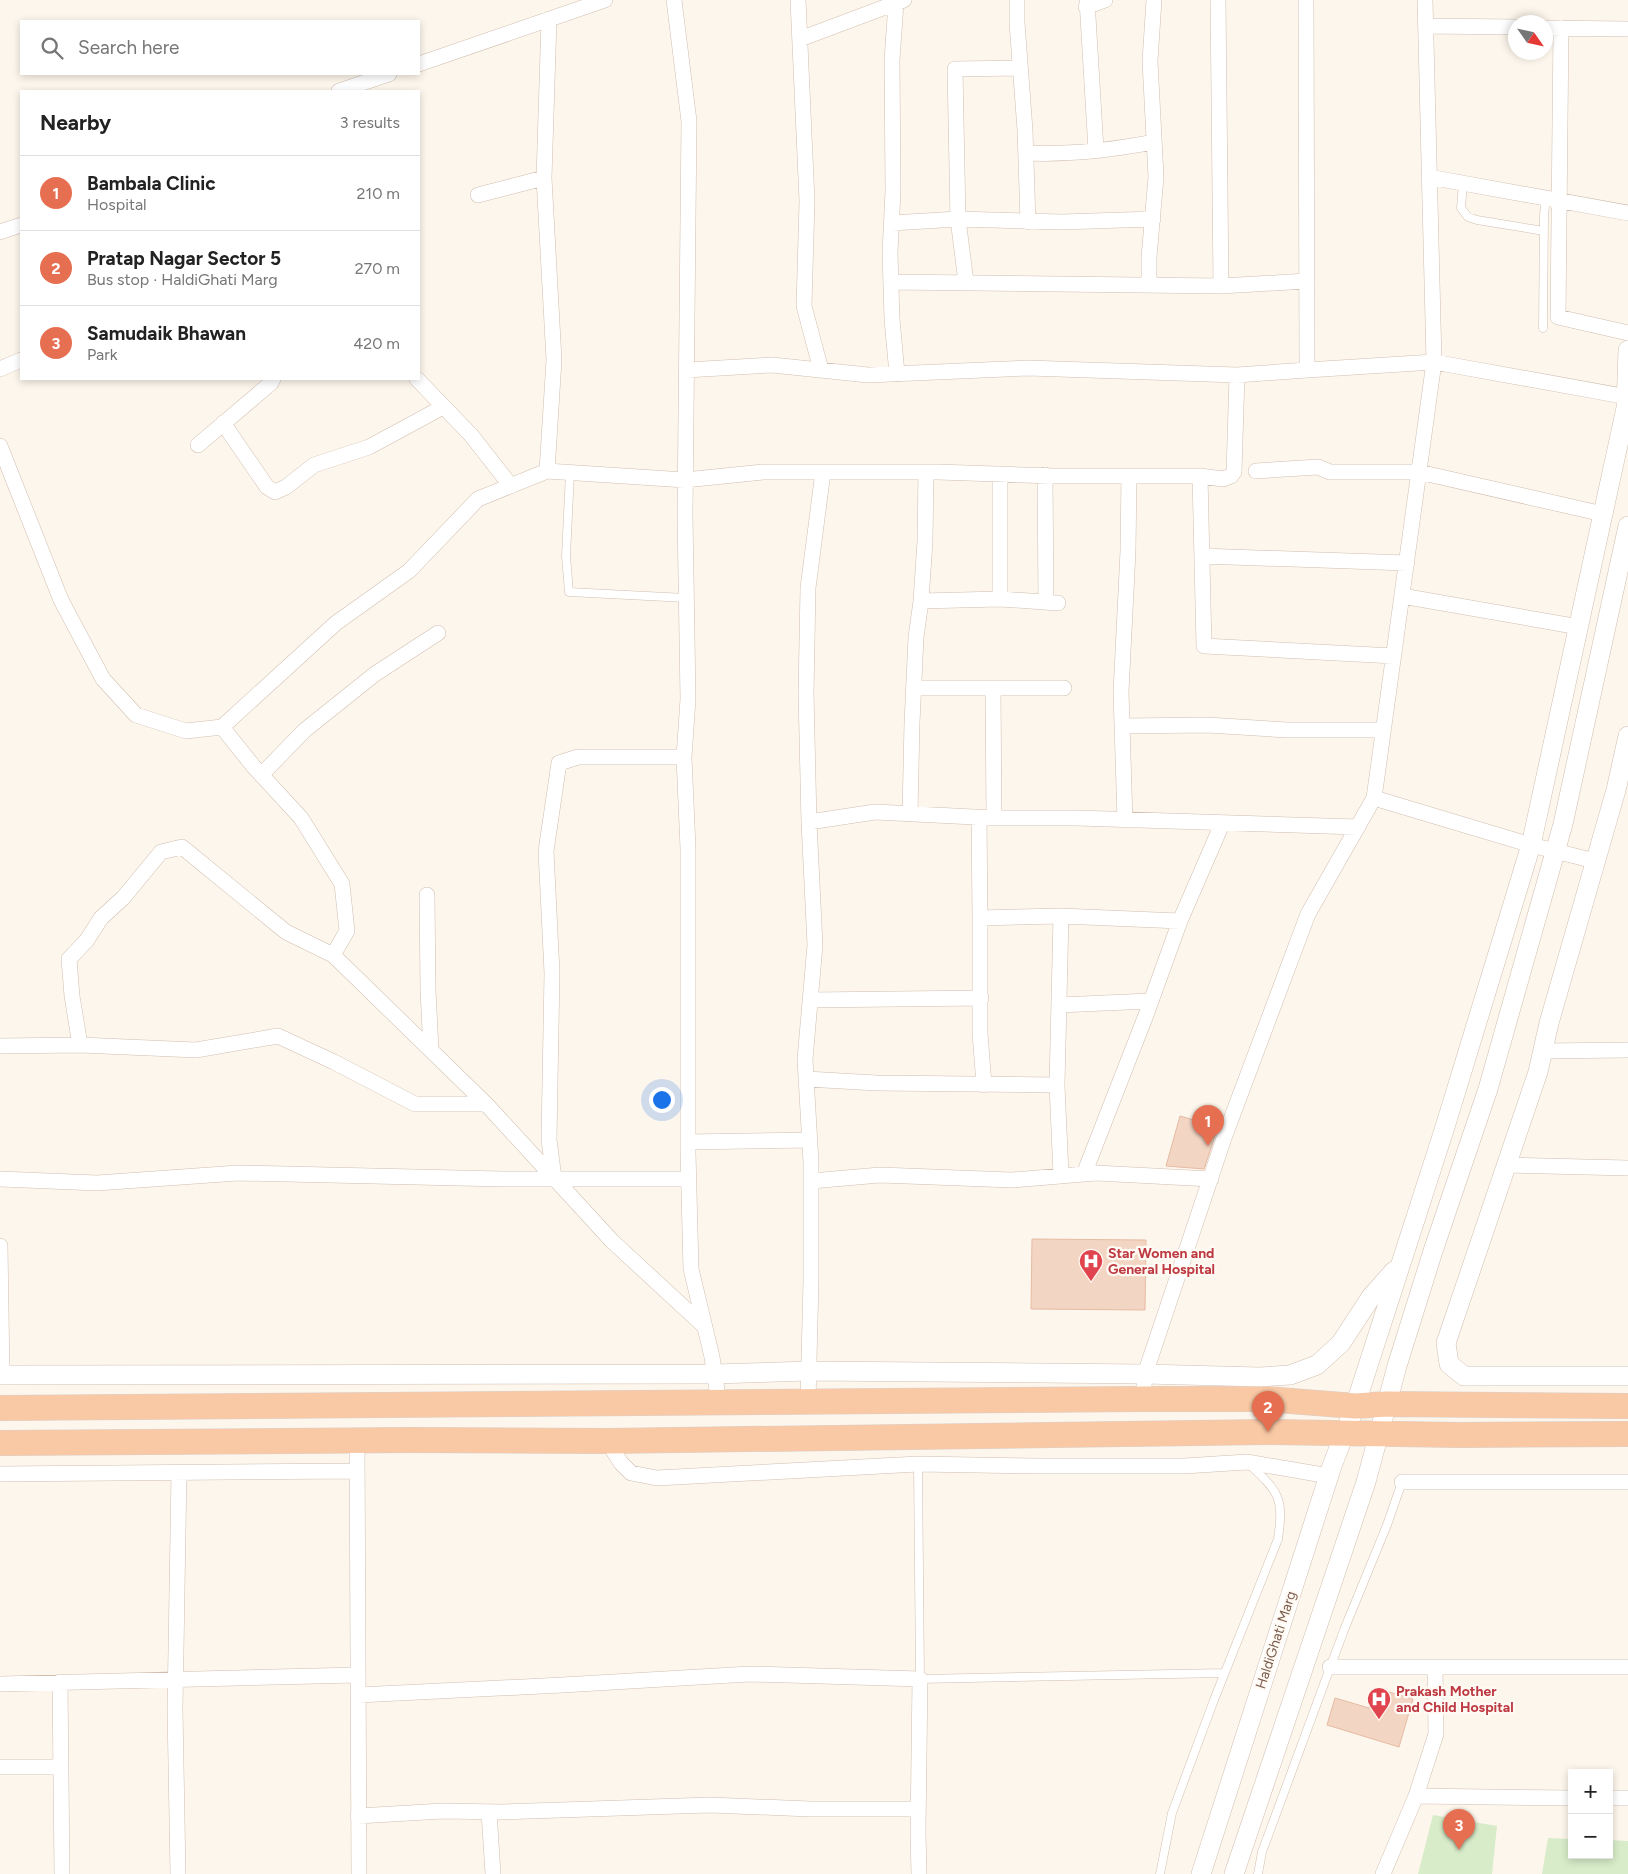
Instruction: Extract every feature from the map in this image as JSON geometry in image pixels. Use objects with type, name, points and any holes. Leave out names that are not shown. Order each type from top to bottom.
[{"type":"highway","points":[[0,1408],[428,1403],[719,1403],[808,1400],[1144,1399],[1265,1399],[1355,1406],[1387,1404],[1628,1406]]},
{"type":"highway","points":[[0,1443],[357,1440],[607,1441],[1268,1432],[1378,1435],[1628,1434]]},
{"type":"street","points":[[420,64],[605,0]]},
{"type":"street","points":[[674,0],[689,120],[685,480],[688,699],[684,757],[688,858],[688,1142],[691,1269],[705,1327],[719,1403]]},
{"type":"street","points":[[798,0],[807,201],[804,306],[821,370]]},
{"type":"street","points":[[1017,0],[1028,222]]},
{"type":"street","points":[[1096,150],[1086,4],[1105,0]]},
{"type":"street","points":[[1149,285],[1149,257],[1156,177],[1150,60],[1154,0]]},
{"type":"street","points":[[1218,0],[1221,286]]},
{"type":"street","points":[[1306,0],[1307,370]]},
{"type":"street","points":[[1144,1399],[1146,1374],[1210,1179],[1308,914],[1374,798],[1434,362],[1425,0]]},
{"type":"street","points":[[800,39],[900,1],[892,60],[892,223],[890,254],[892,320],[897,374]]},
{"type":"street","points":[[547,471],[554,360],[544,178],[549,19]]},
{"type":"street","points":[[1426,26],[1508,27]]},
{"type":"street","points":[[1553,28],[1628,29]]},
{"type":"street","points":[[1553,60],[1552,200],[1558,317],[1628,333]]},
{"type":"street","points":[[966,282],[958,219],[955,69],[1019,68]]},
{"type":"street","points":[[342,90],[386,75]]},
{"type":"street","points":[[1026,153],[1053,154],[1125,148],[1154,142]]},
{"type":"street","points":[[1430,177],[1628,213]]},
{"type":"street","points":[[478,195],[544,178]]},
{"type":"street","points":[[892,223],[958,219],[1028,222],[1153,220]]},
{"type":"street","points":[[0,232],[20,224]]},
{"type":"street","points":[[891,282],[1221,286],[1307,281]]},
{"type":"street","name":"HaldiGhati Marg","points":[[1201,1874],[1329,1476],[1355,1406],[1445,1127],[1531,845],[1626,408],[1628,350]]},
{"type":"street","points":[[0,369],[20,360]]},
{"type":"street","points":[[686,370],[772,364],[868,375],[1028,368],[1237,375],[1434,362],[1627,397]]},
{"type":"street","points":[[0,446],[61,600],[103,679],[136,716],[186,731],[222,727],[336,623],[409,571],[478,499],[547,471],[685,480],[763,472],[1200,476],[1223,479],[1231,476],[1234,472],[1237,375]]},
{"type":"street","points":[[198,445],[272,380]]},
{"type":"street","points":[[418,380],[471,434],[511,486]]},
{"type":"street","points":[[223,424],[267,487],[275,492],[286,487],[314,466],[369,447],[443,407]]},
{"type":"street","points":[[1256,471],[1318,467],[1330,472],[1419,472],[1603,514]]},
{"type":"street","points":[[808,1400],[811,1181],[806,1059],[814,946],[806,693],[808,588],[822,472]]},
{"type":"street","points":[[910,814],[916,636],[921,601],[926,472]]},
{"type":"street","points":[[1000,474],[1000,600]]},
{"type":"street","points":[[921,601],[1000,600],[1052,602],[1045,475]]},
{"type":"street","points":[[1125,820],[1121,692],[1130,476]]},
{"type":"street","points":[[1200,476],[1204,646],[1394,656]]},
{"type":"street","points":[[1234,1874],[1366,1482],[1397,1366],[1433,1251],[1488,1089],[1563,824],[1628,526]]},
{"type":"street","points":[[1202,556],[1407,563]]},
{"type":"street","points":[[1402,596],[1579,627]]},
{"type":"street","points":[[261,775],[305,730],[375,674],[438,633]]},
{"type":"street","points":[[914,688],[1064,688]]},
{"type":"street","points":[[992,688],[994,818]]},
{"type":"street","points":[[1123,726],[1207,725],[1287,730],[1384,730]]},
{"type":"street","points":[[222,727],[261,775],[301,818],[342,884],[347,931],[333,955]]},
{"type":"street","points":[[1628,736],[1616,790],[1538,1072],[1446,1343],[1449,1364],[1464,1376],[1628,1376]]},
{"type":"street","points":[[554,1178],[549,1140],[552,973],[546,851],[559,763],[578,757],[684,757]]},
{"type":"street","points":[[1374,798],[1531,845],[1596,861]]},
{"type":"street","points":[[809,822],[875,812],[994,818],[1077,818],[1358,827]]},
{"type":"street","points":[[979,817],[980,1033],[984,1085]]},
{"type":"street","points":[[1084,1174],[1180,921],[1222,824]]},
{"type":"street","points":[[80,1045],[72,996],[69,959],[87,940],[101,918],[123,898],[161,852],[182,847],[286,932],[333,955],[486,1104],[612,1241],[705,1327]]},
{"type":"street","points":[[428,895],[428,990],[431,1050]]},
{"type":"street","points":[[980,918],[1061,916],[1180,921]]},
{"type":"street","points":[[1061,916],[1057,1085],[1061,1175]]},
{"type":"street","points":[[811,1000],[981,998]]},
{"type":"street","points":[[1059,1005],[1150,1001]]},
{"type":"street","points":[[0,1046],[80,1045],[196,1050],[278,1036],[334,1062],[415,1104],[486,1104]]},
{"type":"street","points":[[1543,1051],[1628,1050]]},
{"type":"street","points":[[806,1079],[984,1085],[1057,1085]]},
{"type":"street","points":[[688,1142],[810,1140]]},
{"type":"street","points":[[1507,1164],[1628,1168]]},
{"type":"street","points":[[0,1180],[97,1183],[238,1172],[689,1179]]},
{"type":"street","points":[[811,1181],[880,1175],[1012,1180],[1096,1172],[1210,1179]]},
{"type":"street","points":[[0,1246],[1,1375],[714,1374],[809,1371],[1290,1376],[1318,1365],[1341,1342],[1371,1297],[1400,1263]]},
{"type":"street","points":[[357,1440],[359,1874]]},
{"type":"street","points":[[607,1441],[621,1464],[631,1473],[658,1478],[918,1464],[1184,1466],[1247,1462],[1329,1476]]},
{"type":"street","points":[[0,1474],[357,1471]]},
{"type":"street","points":[[178,1473],[176,1680],[178,1874]]},
{"type":"street","points":[[1402,1482],[1628,1482]]},
{"type":"street","points":[[1330,1667],[1628,1667]]},
{"type":"street","points":[[1383,1874],[1416,1796],[1436,1734],[1435,1667]]},
{"type":"street","points":[[358,1695],[750,1674],[920,1678],[919,1874]]},
{"type":"street","points":[[0,1684],[357,1675]]},
{"type":"street","points":[[60,1682],[62,1874]]},
{"type":"street","points":[[0,1767],[61,1766]]},
{"type":"street","points":[[1416,1796],[1568,1798]]},
{"type":"street","points":[[1613,1798],[1628,1798]]},
{"type":"street","points":[[358,1816],[710,1804],[810,1809],[918,1809]]},
{"type":"street","points":[[489,1812],[493,1874]]},
{"type":"lane","points":[[1463,183],[1461,208],[1468,217],[1544,231]]},
{"type":"lane","points":[[1543,328],[1544,231],[1552,200]]},
{"type":"lane","points":[[570,473],[566,556],[569,592],[686,598]]},
{"type":"lane","points":[[1160,1874],[1172,1813],[1224,1673],[1278,1539],[1281,1519],[1280,1500],[1271,1484],[1247,1462]]},
{"type":"lane","points":[[918,1464],[920,1678],[1224,1673]]},
{"type":"lane","points":[[1258,1874],[1262,1852],[1330,1667],[1387,1525],[1402,1482]]},
{"type":"green space","points":[[1433,1815],[1497,1826],[1492,1874],[1418,1874]]},
{"type":"green space","points":[[1548,1838],[1568,1839],[1568,1859],[1613,1859],[1613,1840],[1628,1841],[1628,1874],[1542,1874]]},
{"type":"building","points":[[1180,1116],[1218,1127],[1204,1169],[1166,1166]]},
{"type":"building","points":[[1032,1239],[1146,1240],[1145,1310],[1031,1309]]},
{"type":"building","points":[[1375,1688],[1413,1699],[1399,1747],[1327,1725],[1335,1698],[1369,1708]]},
{"type":"place","name":"Bambala Clinic","points":[[1208,1146]]},
{"type":"place","name":"Star Women and General Hospital","points":[[1091,1282]]},
{"type":"place","name":"Pratap Nagar Sector 5","points":[[1268,1432]]},
{"type":"place","name":"Prakash Mother and Child Hospital","points":[[1379,1720]]},
{"type":"place","name":"Samudaik Bhawan","points":[[1459,1850]]}]
